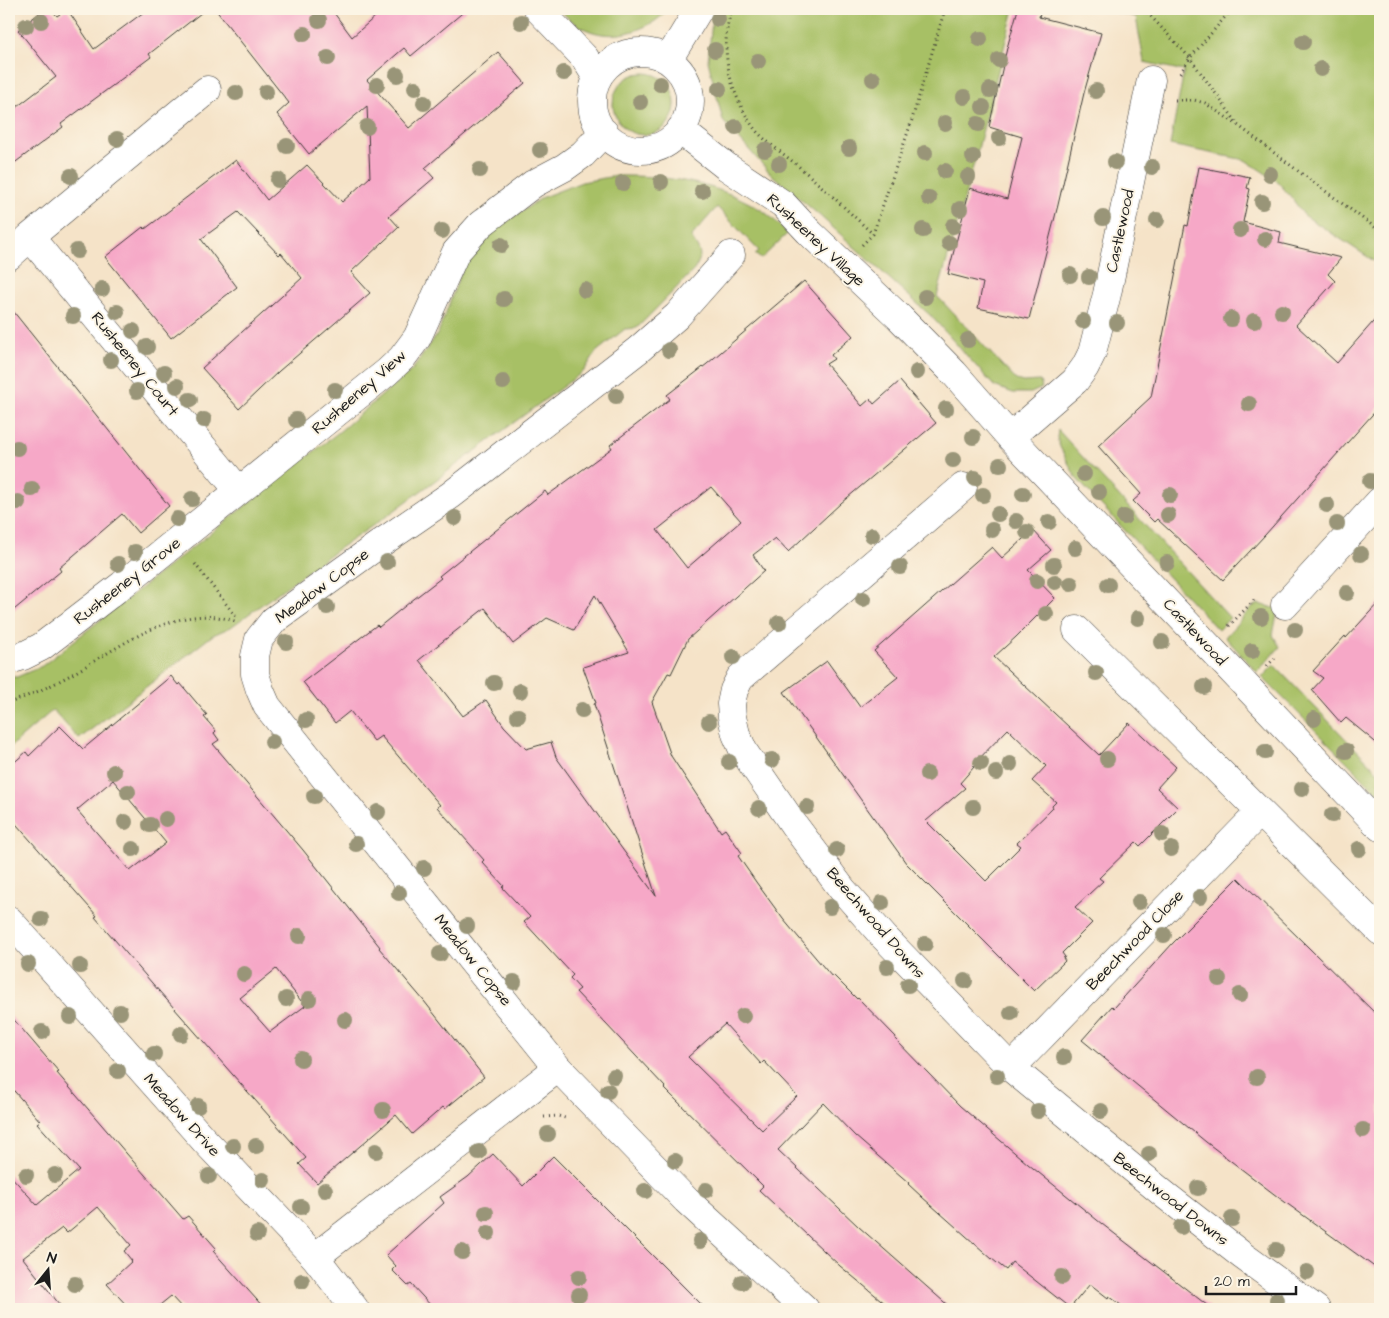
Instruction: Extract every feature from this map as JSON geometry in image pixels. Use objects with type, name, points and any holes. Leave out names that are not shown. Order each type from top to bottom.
[{"type":"street","points":[[538,9],[585,58],[597,78]]},
{"type":"street","points":[[668,60],[699,9]]},
{"type":"street","points":[[637,52],[653,53],[668,60],[680,71],[688,85],[690,100],[688,116],[680,130],[670,141],[657,148],[642,150],[628,148],[614,142],[596,120],[592,106],[592,92],[597,78],[608,65],[621,56],[637,52]]},
{"type":"street","name":"Castlewood","points":[[1010,437],[1075,381],[1087,365],[1092,353],[1157,84]]},
{"type":"street","points":[[9,256],[30,236],[207,90]]},
{"type":"street","name":"Rusheeney Village","points":[[680,130],[728,167],[783,204],[810,233],[900,318]]},
{"type":"street","name":"Rusheeney View","points":[[240,491],[402,358],[417,338],[456,252],[481,224],[533,184],[583,154],[604,132]]},
{"type":"street","name":"Rusheeney Court","points":[[30,236],[240,491]]},
{"type":"street","name":"Meadow Copse","points":[[731,255],[677,316],[638,350],[451,495],[381,542],[274,620],[259,639],[255,656],[255,674],[268,706],[558,1068],[686,1200],[805,1309]]},
{"type":"street","name":"Castlewood","points":[[900,318],[954,373],[1010,437],[1208,647],[1380,827]]},
{"type":"street","name":"Beechwood Downs","points":[[963,487],[740,678],[734,690],[731,709],[736,734],[744,752],[794,825],[842,889],[884,937],[1011,1068],[1165,1195],[1243,1256],[1316,1309]]},
{"type":"street","name":"Rusheeney Grove","points":[[9,660],[41,647],[240,491]]},
{"type":"street","points":[[1285,605],[1380,501]]},
{"type":"street","points":[[1077,630],[1380,931]]},
{"type":"street","name":"Beechwood Close","points":[[1011,1068],[1260,812]]},
{"type":"street","name":"Meadow Drive","points":[[9,920],[204,1140],[315,1256],[355,1309]]},
{"type":"street","points":[[315,1256],[558,1068]]},
{"type":"path","points":[[732,9],[727,22],[726,48],[730,74],[736,94],[755,129],[873,234]]},
{"type":"path","points":[[844,265],[873,234],[945,9]]},
{"type":"path","points":[[1144,9],[1190,58],[1239,126]]},
{"type":"path","points":[[1157,84],[1181,74],[1190,58],[1232,9]]},
{"type":"path","points":[[1157,84],[1205,103],[1239,126],[1380,231]]},
{"type":"path","points":[[9,703],[29,696],[65,678],[154,628],[175,620],[211,615],[224,617],[240,623],[177,542]]},
{"type":"path","points":[[1208,647],[1258,596]]},
{"type":"path","points":[[542,1117],[558,1116],[570,1122]]},
{"type":"green space","points":[[559,9],[670,9],[654,22],[639,29],[614,35],[602,34],[580,26]]},
{"type":"green space","points":[[716,9],[1014,9],[978,149],[937,296],[1016,380],[1023,382],[1040,381],[1042,388],[1031,393],[1013,393],[994,386],[931,316],[771,174],[723,121],[708,61],[712,21]]},
{"type":"green space","points":[[1100,9],[1380,9],[1380,265],[1304,215],[1277,181],[1245,160],[1170,145],[1184,71],[1144,62],[1136,17]]},
{"type":"green space","points":[[644,73],[661,78],[666,82],[670,87],[675,104],[670,121],[666,126],[661,130],[644,135],[627,130],[622,126],[618,121],[613,104],[618,87],[622,82],[627,78]]},
{"type":"green space","points":[[615,176],[652,177],[707,186],[742,199],[762,210],[788,233],[761,259],[755,254],[759,251],[717,207],[691,237],[700,253],[694,270],[637,328],[625,329],[596,352],[584,371],[387,516],[231,627],[213,635],[79,739],[53,710],[9,748],[9,677],[17,677],[42,666],[340,431],[413,369],[438,333],[463,267],[472,250],[490,233],[543,197],[582,182]]},
{"type":"green space","points":[[1058,430],[1230,618],[1218,630],[1076,478],[1060,447],[1057,438]]},
{"type":"green space","points":[[1259,604],[1278,609],[1273,635],[1280,647],[1257,672],[1225,637],[1253,606]]},
{"type":"green space","points":[[1274,665],[1380,774],[1380,795],[1262,677]]},
{"type":"building","points":[[44,9],[51,9],[57,16],[67,9],[94,49],[148,9],[206,9],[149,54],[151,57],[61,124],[63,127],[9,167],[9,113],[56,77],[18,30]]},
{"type":"building","points":[[215,9],[331,9],[352,37],[384,9],[467,9],[411,56],[404,48],[367,80],[409,128],[498,52],[525,83],[425,168],[434,178],[389,216],[399,227],[351,272],[370,293],[279,371],[239,409],[202,368],[302,278],[281,253],[279,255],[238,212],[201,239],[237,287],[171,338],[105,257],[236,160],[267,200],[307,165],[342,202],[370,177],[367,106],[309,154],[277,114],[289,103]]},
{"type":"building","points":[[1018,9],[1041,9],[1039,17],[1101,33],[1084,93],[1029,319],[978,308],[983,283],[948,274],[970,188],[1007,199],[1022,137],[989,127]]},
{"type":"building","points":[[1199,167],[1250,177],[1247,188],[1250,189],[1243,222],[1281,232],[1279,243],[1341,258],[1328,274],[1335,281],[1296,325],[1337,363],[1380,314],[1380,406],[1223,580],[1157,519],[1154,522],[1133,501],[1141,494],[1098,446],[1151,397],[1185,225],[1188,226]]},
{"type":"building","points":[[804,281],[853,336],[831,355],[834,359],[826,364],[862,406],[870,399],[874,404],[900,381],[936,423],[841,503],[788,552],[775,538],[753,555],[764,571],[688,639],[671,674],[668,673],[652,702],[671,756],[721,832],[725,829],[742,853],[738,856],[756,882],[783,919],[832,977],[833,975],[858,998],[960,1106],[1102,1224],[1212,1309],[1126,1309],[1090,1284],[1070,1308],[1012,1262],[1006,1270],[992,1259],[855,1136],[823,1103],[778,1150],[859,1227],[952,1309],[892,1309],[840,1266],[759,1190],[763,1186],[664,1088],[576,992],[580,989],[570,978],[573,975],[524,922],[530,917],[502,887],[504,886],[482,862],[484,860],[437,807],[440,805],[381,736],[374,741],[350,711],[335,723],[303,682],[377,625],[379,627],[545,491],[548,495],[612,448],[610,445],[670,399],[667,395],[707,364]],"holes":[[[711,487],[741,521],[687,568],[657,530]],[[595,595],[629,652],[583,667],[656,896],[556,757],[551,742],[526,749],[504,726],[486,700],[463,716],[419,660],[485,608],[513,644],[547,618],[574,630]],[[725,1024],[761,1064],[764,1061],[797,1096],[762,1130],[688,1057]]]},
{"type":"building","points":[[9,306],[169,506],[138,533],[122,514],[59,568],[61,571],[9,614]]},
{"type":"building","points":[[1033,530],[1051,550],[1028,570],[1055,598],[994,657],[1099,755],[1129,723],[1176,767],[1157,788],[1178,808],[1140,846],[1136,842],[1099,878],[1103,881],[1075,907],[1092,923],[1062,953],[1065,961],[1034,991],[906,863],[784,692],[827,661],[860,707],[898,677],[874,651],[992,547],[1002,558]],"holes":[[[1008,729],[1046,766],[1032,781],[1056,802],[1052,806],[1053,808],[1017,843],[1021,846],[986,881],[926,821],[965,788],[960,783],[974,767],[972,766]]]},
{"type":"building","points":[[1380,601],[1380,746],[1346,718],[1341,723],[1312,690],[1323,678],[1313,671]]},
{"type":"building","points":[[171,676],[178,685],[180,683],[207,715],[204,717],[216,731],[214,733],[219,740],[213,744],[303,850],[379,948],[484,1077],[445,1109],[443,1107],[412,1134],[396,1115],[317,1183],[299,1164],[306,1158],[152,983],[95,917],[97,916],[9,816],[9,767],[26,752],[29,756],[60,726],[83,749]],"holes":[[[113,780],[166,843],[130,871],[77,810]],[[276,969],[305,1006],[270,1032],[240,998]]]},
{"type":"building","points":[[1238,878],[1380,1018],[1380,1271],[1206,1142],[1082,1040],[1112,1006],[1114,1008],[1173,943]]},
{"type":"building","points":[[9,1014],[59,1072],[57,1073],[183,1219],[188,1216],[216,1248],[213,1251],[265,1309],[183,1309],[171,1296],[155,1309],[130,1309],[107,1284],[132,1261],[124,1251],[131,1245],[98,1207],[67,1233],[62,1228],[23,1258],[63,1309],[9,1309],[9,1174],[37,1205],[79,1170],[37,1123],[40,1121],[9,1085]]},
{"type":"building","points":[[493,1154],[523,1186],[553,1156],[706,1309],[434,1309],[411,1284],[408,1286],[392,1270],[396,1266],[386,1255],[444,1203],[440,1197],[468,1177]]}]
